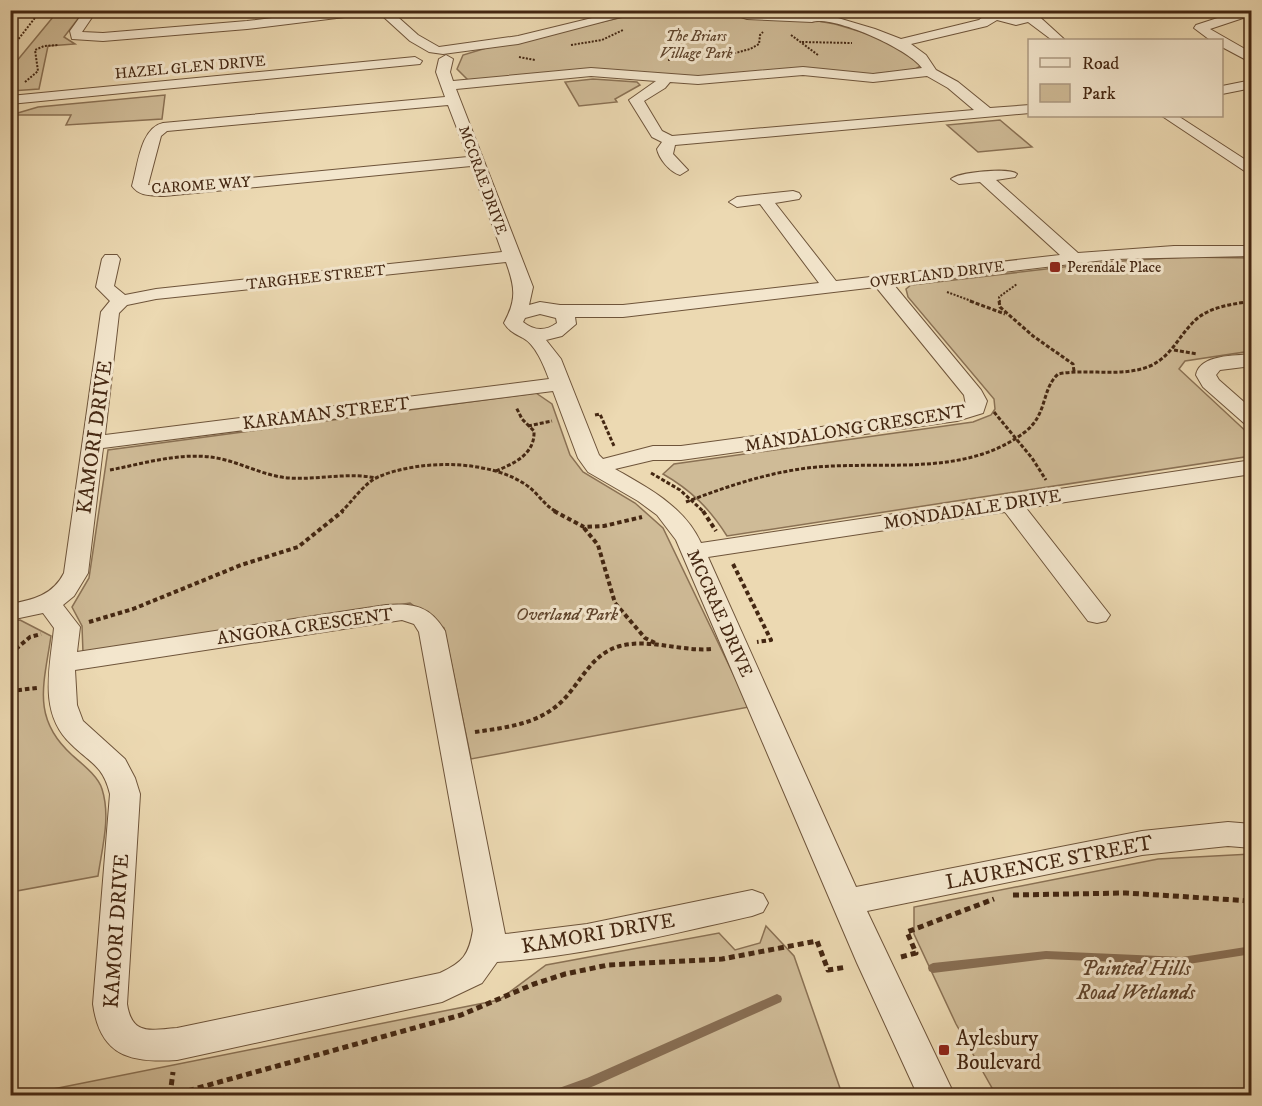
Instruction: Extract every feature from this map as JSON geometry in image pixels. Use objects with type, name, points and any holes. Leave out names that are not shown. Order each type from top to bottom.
[{"type":"street","points":[[92,10],[76,31],[76,36],[104,37],[227,21],[369,10]]},
{"type":"street","points":[[382,10],[445,67]]},
{"type":"street","points":[[445,67],[475,48],[642,10]]},
{"type":"street","points":[[726,10],[747,15],[820,18]]},
{"type":"street","points":[[796,10],[902,43],[927,63],[930,67],[928,71]]},
{"type":"street","points":[[1217,39],[1200,28],[1251,11]]},
{"type":"street","points":[[983,23],[997,12],[1003,19],[1024,16],[1057,39]]},
{"type":"street","points":[[902,43],[983,23],[1024,16]]},
{"type":"street","points":[[414,38],[415,58],[445,67],[591,72],[706,80],[803,71],[873,78],[928,71],[953,85],[987,113]]},
{"type":"street","points":[[1223,43],[1251,59]]},
{"type":"street","name":"HAZEL GLEN DRIVE","points":[[10,100],[254,78],[415,58],[445,67]]},
{"type":"street","name":"MCCRAE DRIVE","points":[[445,67],[476,161],[524,287]]},
{"type":"street","name":"CAROME WAY","points":[[445,67],[163,127],[154,134],[140,186],[145,190],[164,191],[476,161]]},
{"type":"street","points":[[666,78],[660,85],[636,100],[657,134],[670,141],[1028,109]]},
{"type":"street","points":[[1223,90],[1251,84]]},
{"type":"street","points":[[1172,117],[1251,171]]},
{"type":"street","points":[[670,141],[665,149],[666,154],[681,170]]},
{"type":"street","points":[[958,179],[1009,174]]},
{"type":"street","points":[[984,177],[1073,258]]},
{"type":"street","points":[[737,202],[792,196]]},
{"type":"street","points":[[764,199],[831,287]]},
{"type":"street","name":"OVERLAND DRIVE","points":[[560,320],[623,310],[1073,258],[1142,252],[1251,251]]},
{"type":"street","name":"TARGHEE STREET","points":[[121,301],[156,294],[511,256]]},
{"type":"street","points":[[111,259],[105,287],[121,301]]},
{"type":"street","name":"MANDALONG CRESCENT","points":[[596,467],[969,413],[976,408],[974,394],[881,281]]},
{"type":"street","points":[[524,287],[560,320],[540,308],[518,314],[524,287]]},
{"type":"street","name":"KAMORI DRIVE","points":[[121,301],[110,312],[76,573],[67,590],[48,603],[67,627],[62,703],[66,718],[75,731],[110,758],[123,779],[125,794],[110,1004],[111,1019],[117,1031],[127,1041],[156,1046],[177,1044],[442,987],[462,980],[479,967],[487,949],[532,947],[564,942],[752,903]]},
{"type":"street","name":"MCCRAE DRIVE","points":[[518,314],[513,324],[522,332],[531,334],[550,359],[589,458],[596,467],[646,496],[665,510],[687,538],[874,963],[937,1095]]},
{"type":"street","points":[[531,334],[546,334],[560,320]]},
{"type":"street","points":[[550,359],[560,320]]},
{"type":"street","points":[[1251,360],[1215,365],[1210,367],[1206,375],[1210,383],[1251,420]]},
{"type":"street","name":"KARAMAN STREET","points":[[93,443],[559,384]]},
{"type":"street","name":"MANDALONG CRESCENT","points":[[620,482],[634,463]]},
{"type":"street","name":"MONDADALE DRIVE","points":[[693,552],[1251,467]]},
{"type":"street","points":[[1010,503],[1097,615]]},
{"type":"street","points":[[10,612],[48,603]]},
{"type":"street","name":"ANGORA CRESCENT","points":[[64,663],[386,613],[414,614],[429,623],[453,735],[489,930],[487,949]]},
{"type":"street","name":"LAURENCE STREET","points":[[847,902],[1142,843],[1228,834],[1251,836]]},
{"type":"path","points":[[10,50],[41,10]]},
{"type":"path","points":[[802,42],[864,43],[888,38]]},
{"type":"path","points":[[20,86],[38,71],[35,50],[40,46],[58,45]]},
{"type":"path","points":[[1017,284],[999,297],[1000,307],[1033,336],[1073,364],[1074,371]]},
{"type":"path","points":[[939,291],[1011,316]]},
{"type":"path","points":[[495,471],[512,465],[527,454],[534,445],[534,431],[522,419],[509,390]]},
{"type":"path","points":[[977,404],[992,410],[997,415],[1032,458],[1056,496]]},
{"type":"path","points":[[453,735],[526,721],[547,713],[563,700],[584,670],[608,650],[638,643],[658,644],[693,651],[771,640],[713,524],[695,502],[666,480],[634,463],[614,447],[600,414],[528,426]]},
{"type":"path","points":[[89,474],[198,456],[222,459],[273,476],[312,478],[356,474],[376,478]]},
{"type":"path","points":[[584,527],[598,545],[615,603],[645,638],[658,644]]},
{"type":"path","points":[[170,1095],[461,1015],[534,984],[608,965],[722,959],[817,941],[828,970],[874,963],[916,953],[907,932],[1004,896],[1126,893],[1251,902]]},
{"type":"green space","name":"The Briars Village Park","points":[[655,10],[717,11],[754,18],[789,16],[835,24],[895,42],[922,65],[914,70],[862,75],[803,68],[697,78],[590,70],[468,80],[457,69],[463,55],[493,46]]},
{"type":"green space","points":[[58,11],[84,11],[64,37],[75,44],[48,46],[39,89],[11,91],[11,68]]},
{"type":"green space","points":[[593,79],[637,82],[640,85],[615,99],[617,102],[579,106],[565,82]]},
{"type":"green space","points":[[165,95],[162,119],[66,125],[71,115],[11,115],[38,107]]},
{"type":"green space","points":[[1000,120],[1032,147],[978,152],[947,125]]},
{"type":"green space","points":[[1186,257],[1251,258],[1251,351],[1185,361],[1179,369],[1251,436],[1251,456],[727,536],[699,501],[663,474],[674,464],[973,422],[991,415],[995,409],[994,399],[908,297],[906,289],[911,285],[1106,262]]},
{"type":"green space","name":"Overland Park","points":[[536,393],[552,404],[570,455],[583,472],[635,503],[663,528],[749,707],[471,759],[444,628],[410,603],[83,653],[82,626],[72,607],[89,578],[108,450]]},
{"type":"green space","points":[[20,620],[51,636],[44,685],[45,714],[50,728],[59,741],[100,784],[105,800],[106,821],[98,876],[11,892],[10,621]]},
{"type":"green space","name":"Painted Hills Road Wetlands","points":[[1251,854],[1251,1095],[996,1095],[956,1024],[914,934],[914,907],[1158,859]]},
{"type":"green space","points":[[766,926],[794,956],[842,1094],[834,1096],[23,1095],[499,1000],[546,965],[719,933],[735,950],[760,943]]},
{"type":"waterway","points":[[933,968],[1046,955],[1182,961],[1252,950]]},
{"type":"waterway","points":[[552,1096],[590,1082],[777,999]]},
{"type":"place","name":"Perendale Place","points":[[1055,267]]},
{"type":"place","name":"Aylesbury Boulevard","points":[[944,1050]]}]
